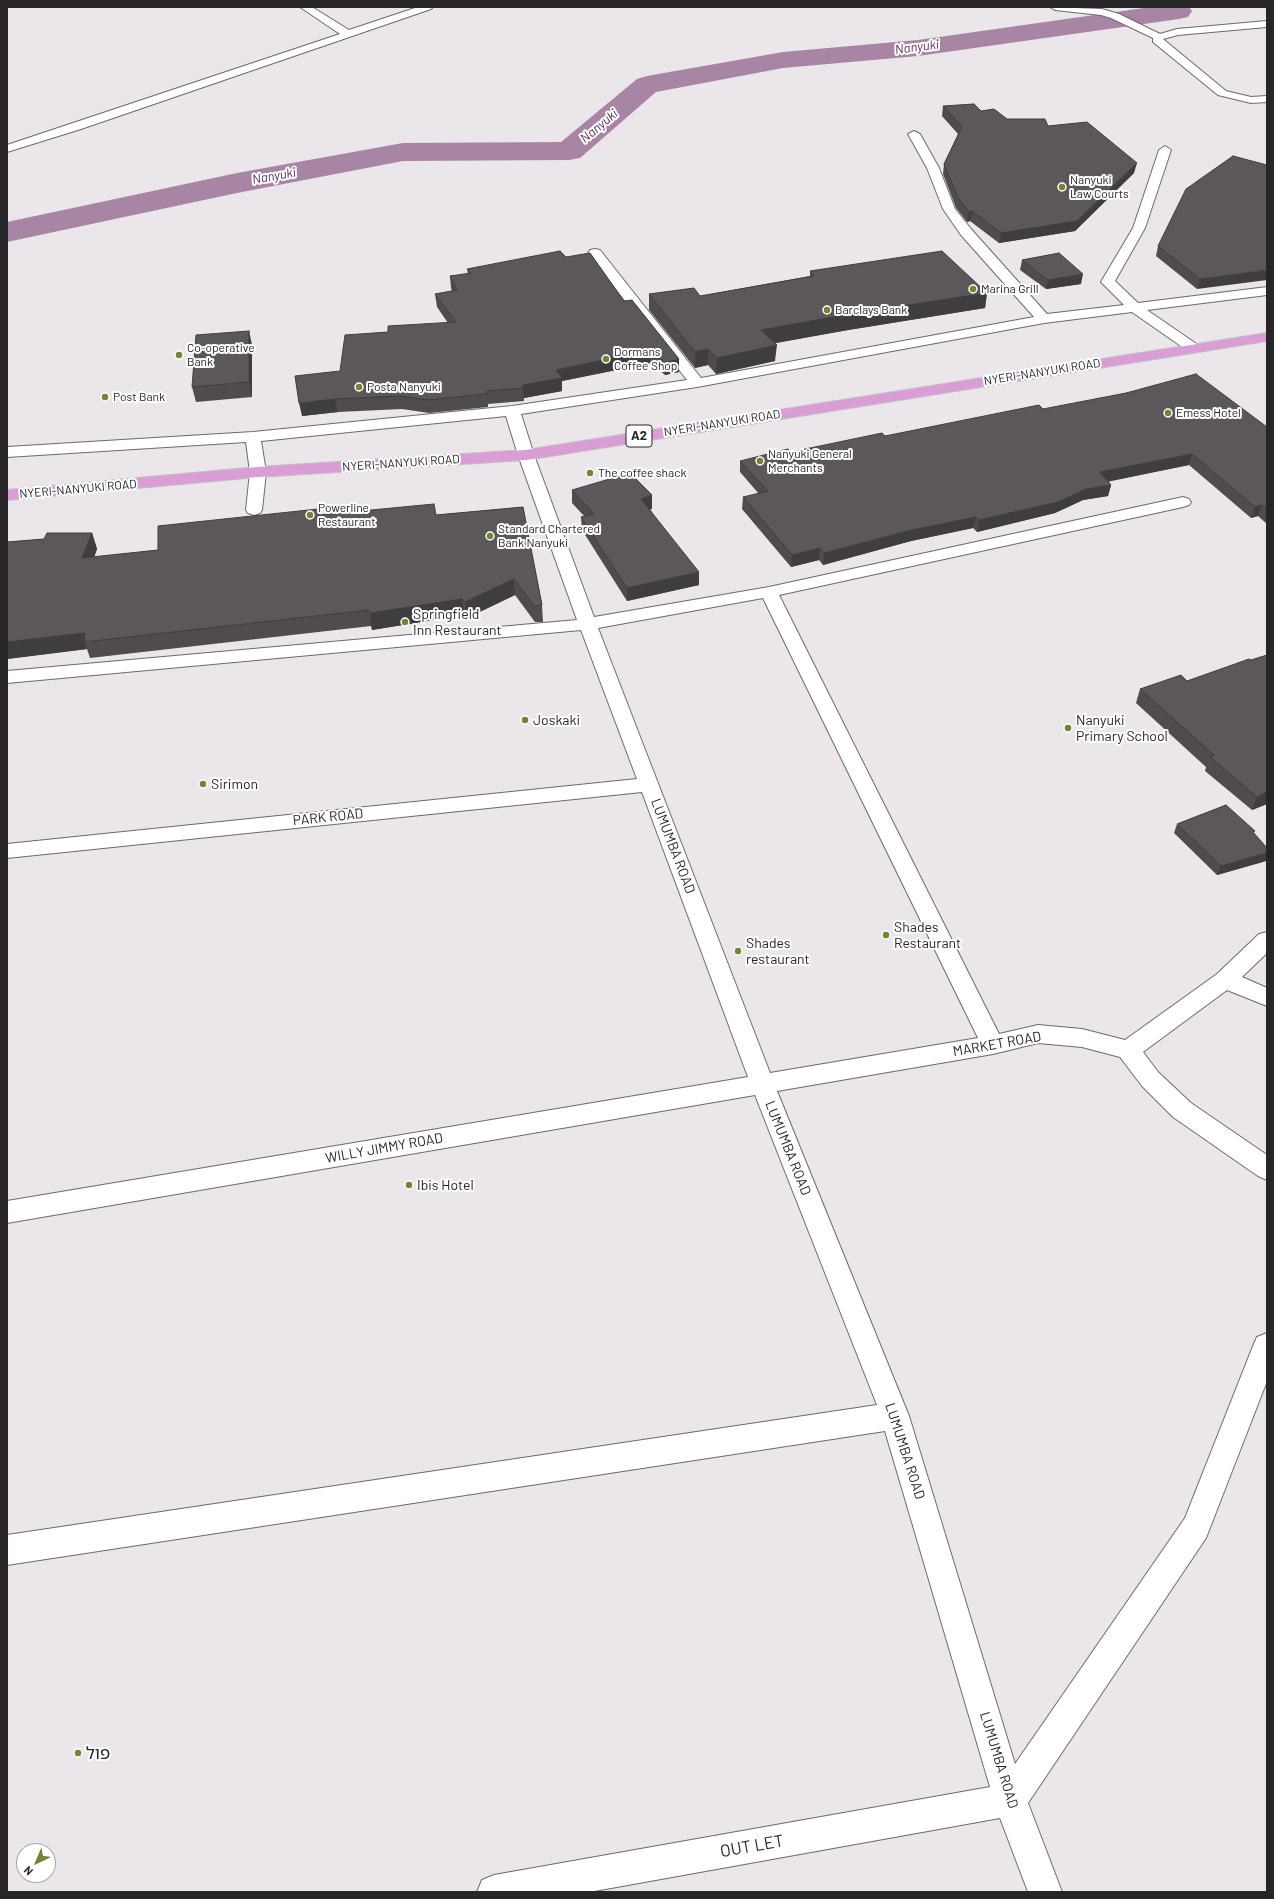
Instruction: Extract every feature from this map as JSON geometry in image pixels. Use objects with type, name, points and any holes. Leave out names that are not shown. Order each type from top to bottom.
[{"type":"highway","name":"NYERI-NANYUKI ROAD","points":[[7,496],[258,472],[526,455],[1267,337]]},
{"type":"street","points":[[305,7],[348,34]]},
{"type":"street","points":[[7,149],[77,127],[428,7]]},
{"type":"street","points":[[1055,7],[1091,10],[1115,16],[1159,36],[1177,32],[1267,24]]},
{"type":"street","points":[[1159,36],[1157,40],[1222,93],[1251,100],[1267,98]]},
{"type":"street","points":[[914,134],[933,168],[949,209],[966,232],[991,258],[1044,319]]},
{"type":"street","points":[[1165,150],[1139,228],[1108,282],[1135,308],[1193,348]]},
{"type":"street","points":[[595,253],[697,383]]},
{"type":"street","points":[[7,452],[253,437],[512,411],[697,383],[1044,319],[1267,291]]},
{"type":"street","name":"LUMUMBA ROAD","points":[[512,411],[526,455],[588,624],[762,1083],[895,1416],[1010,1800],[1045,1892]]},
{"type":"street","points":[[253,437],[258,472],[254,510]]},
{"type":"street","points":[[7,678],[588,624],[769,592],[1182,502]]},
{"type":"street","points":[[769,592],[993,1044]]},
{"type":"street","name":"PARK ROAD","points":[[7,851],[649,784]]},
{"type":"street","points":[[1267,940],[1225,980],[1128,1050],[1150,1079],[1182,1110],[1267,1169]]},
{"type":"street","points":[[1225,980],[1267,997]]},
{"type":"street","name":"MARKET ROAD","points":[[762,1083],[993,1044],[1038,1034],[1082,1038],[1128,1050]]},
{"type":"street","name":"WILLY JIMMY ROAD","points":[[7,1212],[762,1083]]},
{"type":"street","points":[[1010,1800],[1196,1528],[1267,1346]]},
{"type":"street","points":[[7,1550],[895,1416]]},
{"type":"street","name":"OUT LET","points":[[494,1892],[1010,1800]]},
{"type":"building","points":[[974,104],[981,111],[994,109],[1007,119],[1045,119],[1048,126],[1087,122],[1137,163],[1077,221],[1001,233],[972,211],[969,212],[958,198],[944,164],[962,127],[943,106]]},
{"type":"building","points":[[1233,156],[1267,165],[1267,270],[1200,279],[1158,246],[1186,189]]},
{"type":"building","points":[[560,251],[566,257],[590,253],[624,301],[632,300],[679,359],[665,363],[651,350],[556,370],[562,378],[523,385],[523,388],[487,391],[487,394],[428,400],[401,396],[335,399],[299,403],[295,376],[340,371],[345,335],[388,332],[388,326],[456,322],[435,294],[457,290],[450,276],[471,273],[467,269]]},
{"type":"building","points":[[942,251],[987,293],[850,314],[761,330],[777,345],[717,358],[708,349],[695,352],[649,294],[694,288],[700,296],[814,276],[810,271]]},
{"type":"building","points":[[1059,253],[1083,274],[1048,280],[1022,260]]},
{"type":"building","points":[[249,331],[249,382],[192,387],[196,335]]},
{"type":"building","points":[[1196,374],[1267,427],[1267,509],[1262,505],[1255,507],[1192,454],[1100,472],[1111,485],[1086,489],[1058,502],[979,520],[976,517],[912,530],[824,553],[820,548],[792,555],[743,497],[768,491],[740,461],[788,449],[791,452],[882,433],[885,436],[1039,405],[1043,409],[1126,393]]},
{"type":"building","points":[[630,473],[652,495],[641,499],[699,572],[627,588],[581,517],[594,514],[572,490]]},
{"type":"building","points":[[434,504],[436,515],[523,507],[542,605],[534,606],[514,579],[465,602],[462,599],[370,613],[369,610],[84,642],[85,633],[7,642],[7,542],[44,539],[47,533],[92,533],[82,558],[158,550],[158,526],[318,509],[319,515]]},
{"type":"building","points":[[1267,655],[1267,792],[1257,797],[1210,757],[1214,755],[1140,689],[1181,675],[1187,681],[1249,659],[1251,660]]},
{"type":"building","points":[[1226,805],[1255,831],[1253,832],[1267,848],[1267,853],[1221,866],[1177,824]]},
{"type":"waterway","name":"Nanyuki","points":[[7,232],[237,183],[403,152],[569,151],[647,85],[783,60],[918,48],[1179,11],[1171,7]]},
{"type":"place","name":"Nanyuki Law Courts","points":[[1062,187]]},
{"type":"place","name":"Marina Grill","points":[[973,289]]},
{"type":"place","name":"Barclays Bank","points":[[827,310]]},
{"type":"place","name":"Co-operative Bank","points":[[179,355]]},
{"type":"place","name":"Dormans Coffee Shop","points":[[606,359]]},
{"type":"place","name":"Posta Nanyuki","points":[[359,387]]},
{"type":"place","name":"Post Bank","points":[[105,397]]},
{"type":"place","name":"Emess Hotel","points":[[1168,413]]},
{"type":"place","name":"Nanyuki General Merchants","points":[[760,461]]},
{"type":"place","name":"The coffee shack","points":[[590,473]]},
{"type":"place","name":"Powerline Restaurant","points":[[310,515]]},
{"type":"place","name":"Standard Chartered Bank Nanyuki","points":[[490,536]]},
{"type":"place","name":"Springfield Inn Restaurant","points":[[405,622]]},
{"type":"place","name":"Joskaki","points":[[525,720]]},
{"type":"place","name":"Nanyuki Primary School","points":[[1068,728]]},
{"type":"place","name":"Sirimon","points":[[203,784]]},
{"type":"place","name":"Shades Restaurant","points":[[886,935]]},
{"type":"place","name":"Shades restaurant","points":[[738,951]]},
{"type":"place","name":"Ibis Hotel","points":[[409,1185]]},
{"type":"place","name":"פול","points":[[78,1753]]}]
